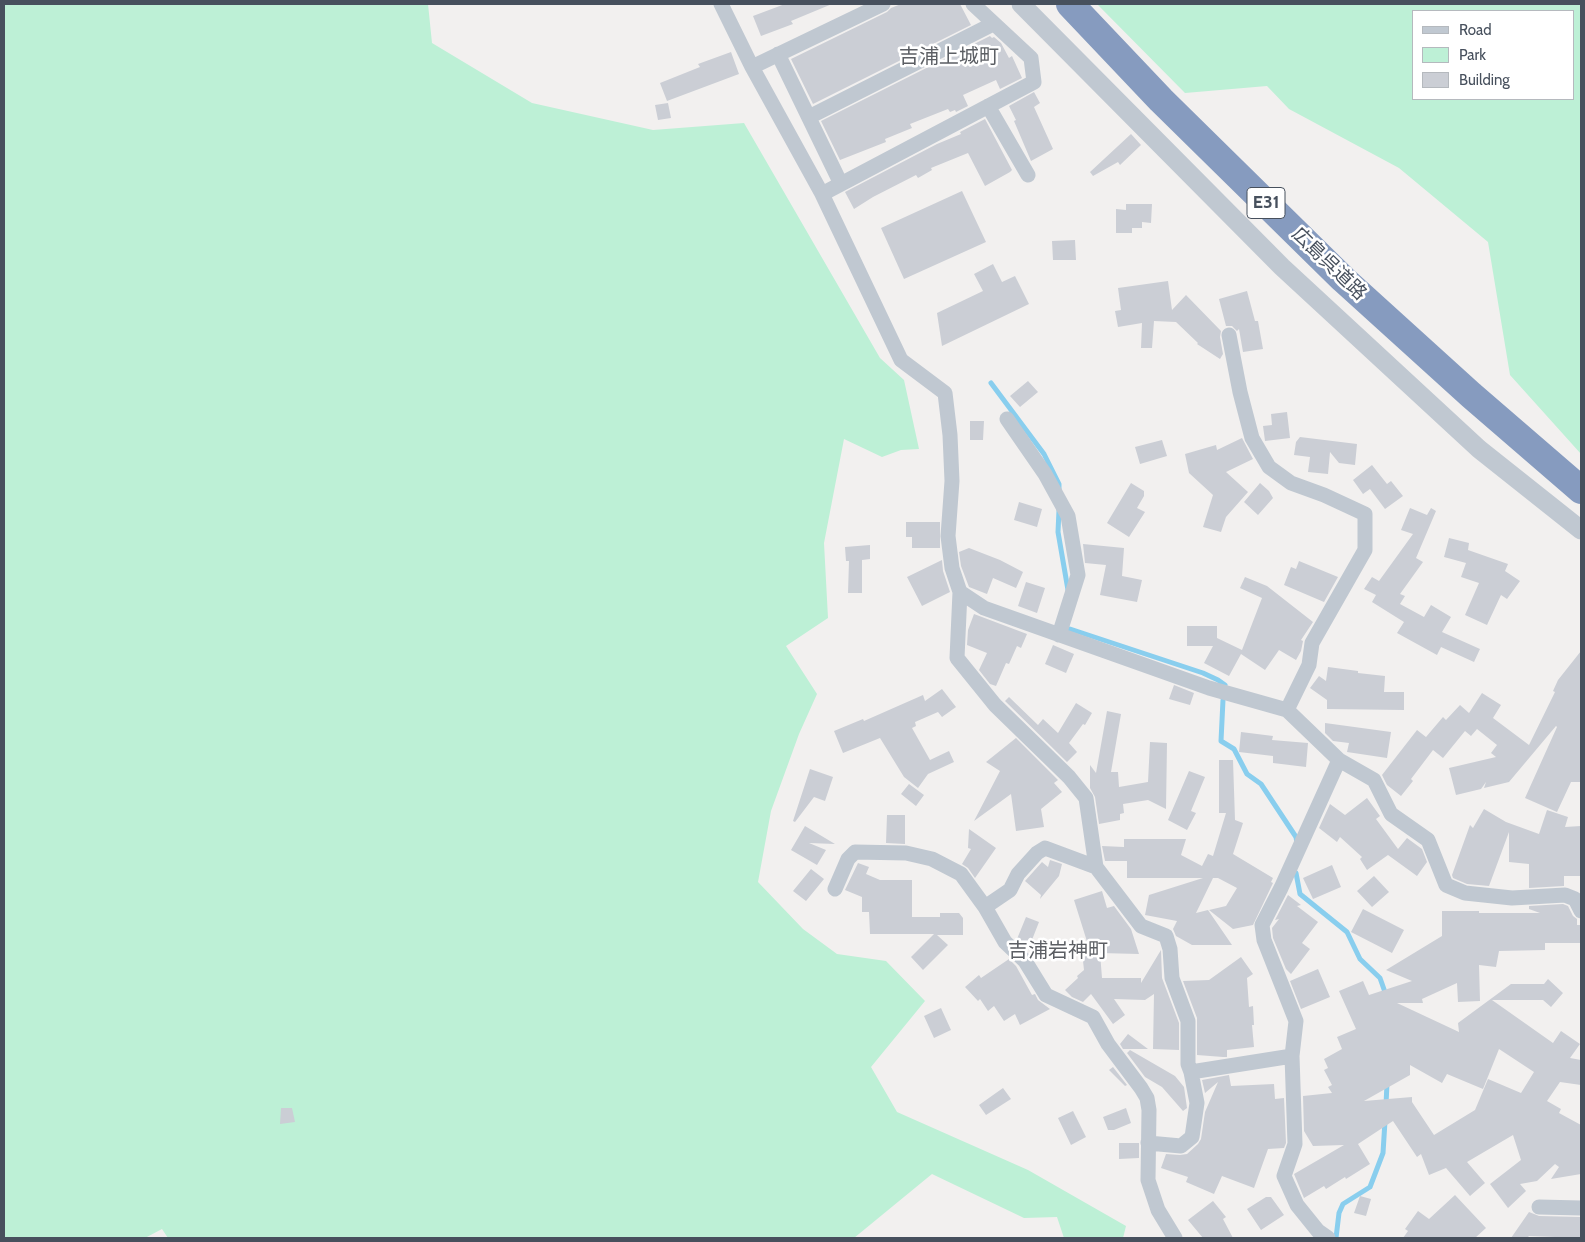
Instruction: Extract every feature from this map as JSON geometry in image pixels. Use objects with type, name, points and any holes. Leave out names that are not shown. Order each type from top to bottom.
[{"type":"highway","name":"広島呉道路","points":[[1070,4],[1161,100],[1329,265],[1471,395],[1581,490]]},
{"type":"street","points":[[721,4],[752,67],[822,194],[901,360],[945,393],[950,435],[952,481],[948,536],[952,568],[960,592],[957,658],[995,705],[1069,777],[1086,798],[1096,866],[1141,926],[1166,936],[1170,949],[1172,978],[1188,1021],[1188,1064],[1197,1103],[1192,1137],[1181,1146],[1148,1143]]},
{"type":"street","points":[[752,67],[882,4]]},
{"type":"street","points":[[822,194],[1034,82],[1031,58],[973,4]]},
{"type":"street","points":[[1021,4],[1297,281],[1479,450],[1581,530]]},
{"type":"street","points":[[809,117],[993,24]]},
{"type":"street","points":[[778,54],[841,184]]},
{"type":"street","points":[[988,106],[1028,175]]},
{"type":"street","points":[[1229,335],[1240,392],[1252,438],[1269,467],[1291,483],[1324,494],[1365,514],[1365,550],[1312,643],[1309,665],[1287,710]]},
{"type":"street","points":[[1007,419],[1045,474],[1068,516],[1078,575],[1060,635]]},
{"type":"street","points":[[960,592],[984,608],[1209,688],[1287,710],[1340,760],[1374,780],[1391,814],[1428,840],[1446,884],[1465,893],[1512,898],[1565,895],[1575,899],[1581,911]]},
{"type":"street","points":[[1328,1238],[1318,1231],[1296,1205],[1284,1176],[1295,1144],[1292,1056],[1296,1021],[1264,940],[1262,925],[1340,760]]},
{"type":"street","points":[[985,907],[1010,890],[1018,874],[1037,853],[1045,848],[1096,866]]},
{"type":"street","points":[[834,889],[848,859],[855,852],[906,853],[932,859],[961,874],[985,907],[1005,942],[1025,961],[1046,995],[1093,1017],[1108,1044],[1147,1098],[1149,1110],[1148,1180],[1158,1210],[1175,1238]]},
{"type":"street","points":[[1191,1072],[1292,1056]]},
{"type":"street","points":[[1539,1207],[1581,1208]]},
{"type":"green space","points":[[4,4],[428,4],[432,43],[532,103],[653,130],[744,123],[880,358],[904,380],[919,449],[901,450],[882,457],[844,439],[824,543],[828,618],[786,646],[817,694],[799,734],[771,811],[758,882],[803,929],[837,954],[886,961],[925,1001],[871,1067],[897,1112],[1028,1170],[1126,1226],[1123,1238],[1064,1238],[1057,1217],[1024,1218],[932,1174],[854,1238],[168,1238],[162,1229],[145,1238],[4,1238]]},
{"type":"green space","points":[[1097,4],[1581,4],[1581,454],[1510,375],[1488,242],[1399,168],[1289,109],[1267,86],[1185,93]]},
{"type":"building","points":[[785,4],[832,4],[791,21],[793,24],[761,36],[753,16]]},
{"type":"building","points":[[901,4],[960,4],[971,25],[813,104],[791,59]]},
{"type":"building","points":[[990,36],[1001,43],[1009,58],[1012,56],[1022,78],[1000,89],[996,80],[963,95],[968,106],[956,112],[955,110],[950,112],[948,109],[910,124],[912,128],[885,139],[886,142],[840,160],[821,121]]},
{"type":"building","points":[[731,52],[739,74],[667,101],[660,83],[700,67],[698,64]]},
{"type":"building","points":[[1034,92],[1040,103],[1034,107],[1053,149],[1031,161],[1009,106]]},
{"type":"building","points":[[668,103],[671,118],[658,120],[655,105]]},
{"type":"building","points":[[985,119],[1012,170],[1010,172],[985,186],[968,153],[931,168],[932,170],[918,178],[916,175],[854,209],[845,192],[937,144],[961,134],[960,132]]},
{"type":"building","points":[[1131,134],[1141,145],[1120,165],[1118,162],[1093,176],[1090,172]]},
{"type":"building","points":[[962,191],[986,242],[904,279],[881,228]]},
{"type":"building","points":[[1126,204],[1152,204],[1151,223],[1142,222],[1142,228],[1132,228],[1132,233],[1116,233],[1116,209],[1126,210]]},
{"type":"building","points":[[1075,240],[1076,260],[1053,260],[1052,241]]},
{"type":"building","points":[[993,264],[1002,282],[1015,276],[1029,304],[942,346],[937,313],[983,291],[974,274]]},
{"type":"building","points":[[1168,281],[1172,310],[1186,295],[1221,331],[1220,337],[1223,354],[1220,359],[1197,344],[1176,322],[1154,321],[1152,348],[1141,348],[1142,323],[1118,327],[1115,311],[1121,310],[1118,288]]},
{"type":"building","points":[[1247,291],[1255,321],[1258,321],[1263,349],[1243,352],[1239,329],[1237,331],[1232,326],[1226,326],[1219,299]]},
{"type":"building","points":[[1028,381],[1038,392],[1020,407],[1010,396]]},
{"type":"building","points":[[1287,412],[1290,438],[1265,441],[1263,426],[1272,425],[1271,414]]},
{"type":"building","points":[[970,421],[984,421],[983,440],[970,440]]},
{"type":"building","points":[[1300,437],[1357,444],[1355,465],[1339,463],[1330,452],[1328,474],[1308,472],[1310,457],[1294,455],[1296,442]]},
{"type":"building","points":[[1242,438],[1253,459],[1226,472],[1248,492],[1226,517],[1221,532],[1203,527],[1213,495],[1189,473],[1185,454],[1216,445],[1217,450]]},
{"type":"building","points":[[1162,440],[1167,456],[1140,464],[1135,447]]},
{"type":"building","points":[[1372,465],[1387,484],[1391,481],[1403,496],[1385,509],[1370,489],[1363,494],[1353,480]]},
{"type":"building","points":[[1131,483],[1144,491],[1144,496],[1137,508],[1145,512],[1129,537],[1107,523]]},
{"type":"building","points":[[1260,483],[1269,491],[1273,498],[1258,515],[1244,502]]},
{"type":"building","points":[[1019,502],[1042,509],[1037,527],[1014,520]]},
{"type":"building","points":[[1410,508],[1427,515],[1431,508],[1436,511],[1416,558],[1423,562],[1400,594],[1405,596],[1400,604],[1424,617],[1431,605],[1451,617],[1442,632],[1480,649],[1474,662],[1441,647],[1437,655],[1397,633],[1404,622],[1372,602],[1376,595],[1364,589],[1372,577],[1379,581],[1413,534],[1401,530]]},
{"type":"building","points":[[906,522],[940,522],[940,548],[912,548],[912,537],[906,537]]},
{"type":"building","points":[[1449,538],[1469,543],[1468,550],[1508,564],[1505,571],[1520,581],[1507,599],[1501,595],[1487,625],[1465,615],[1479,583],[1461,577],[1466,563],[1444,557]]},
{"type":"building","points":[[1083,544],[1124,548],[1122,576],[1142,580],[1137,602],[1100,595],[1106,565],[1085,563]]},
{"type":"building","points":[[870,545],[870,559],[862,560],[862,593],[848,593],[849,561],[846,561],[845,547]]},
{"type":"building","points":[[969,548],[1000,560],[1023,572],[1016,588],[993,578],[987,594],[969,587],[961,566],[959,552]]},
{"type":"building","points":[[942,560],[943,571],[950,592],[922,606],[907,577]]},
{"type":"building","points":[[1299,561],[1338,577],[1324,602],[1284,585],[1291,567],[1296,569]]},
{"type":"building","points":[[1245,577],[1267,586],[1313,622],[1301,640],[1303,641],[1301,651],[1296,660],[1279,650],[1265,670],[1241,654],[1229,676],[1204,663],[1213,646],[1187,646],[1187,626],[1217,626],[1217,638],[1242,650],[1262,598],[1240,588]]},
{"type":"building","points":[[1026,582],[1045,588],[1037,613],[1018,606]]},
{"type":"building","points":[[974,614],[1027,634],[1021,648],[1017,646],[1009,664],[1006,663],[996,686],[990,684],[979,670],[987,653],[967,645],[968,630]]},
{"type":"building","points":[[1053,645],[1074,654],[1066,673],[1045,664]]},
{"type":"building","points":[[1581,651],[1581,782],[1571,782],[1557,812],[1525,798],[1556,726],[1509,782],[1484,788],[1486,782],[1481,789],[1456,795],[1449,768],[1496,757],[1491,753],[1497,745],[1477,729],[1471,736],[1465,731],[1443,758],[1433,750],[1401,796],[1387,785],[1382,775],[1417,730],[1426,737],[1443,717],[1446,720],[1460,705],[1469,713],[1482,693],[1501,705],[1493,718],[1529,745],[1555,692],[1553,691],[1558,680]]},
{"type":"building","points":[[1328,667],[1385,676],[1384,692],[1404,692],[1404,710],[1327,709],[1327,700],[1310,688],[1319,676],[1326,681]]},
{"type":"building","points":[[1174,685],[1194,693],[1190,705],[1169,699]]},
{"type":"building","points":[[942,689],[956,707],[942,717],[938,712],[915,722],[916,726],[912,728],[930,760],[949,751],[954,762],[928,774],[918,788],[904,777],[880,738],[843,753],[834,731],[863,719],[864,721],[923,695],[925,701]]},
{"type":"building","points":[[1009,697],[1038,725],[1043,719],[1058,733],[1076,703],[1092,713],[1085,725],[1083,724],[1069,743],[1077,752],[1067,762],[1005,701]]},
{"type":"building","points":[[1107,711],[1121,714],[1111,772],[1118,772],[1119,787],[1148,782],[1150,742],[1167,743],[1166,809],[1148,800],[1123,804],[1124,813],[1120,814],[1120,820],[1099,824],[1095,797],[1090,788],[1090,765],[1096,773]]},
{"type":"building","points":[[1325,723],[1391,732],[1387,758],[1347,752],[1349,743],[1333,741],[1325,733]]},
{"type":"building","points":[[1241,732],[1273,736],[1272,740],[1308,743],[1306,767],[1273,763],[1273,756],[1239,752]]},
{"type":"building","points":[[1016,738],[1058,780],[1054,783],[1062,792],[1041,809],[1044,827],[1016,831],[1011,794],[974,821],[1000,771],[986,762]]},
{"type":"building","points":[[1219,760],[1233,760],[1235,820],[1243,823],[1233,854],[1273,878],[1271,882],[1273,883],[1253,925],[1233,929],[1209,910],[1226,906],[1237,888],[1218,878],[1213,878],[1196,913],[1208,910],[1232,945],[1192,945],[1176,936],[1173,929],[1177,921],[1145,915],[1149,895],[1203,878],[1127,878],[1127,861],[1105,861],[1102,846],[1124,847],[1124,839],[1186,839],[1181,855],[1202,866],[1208,854],[1213,856],[1226,813],[1219,813]]},
{"type":"building","points":[[810,769],[833,777],[825,801],[814,797],[795,822],[793,821]]},
{"type":"building","points":[[1189,771],[1205,777],[1191,811],[1196,813],[1187,830],[1168,820]]},
{"type":"building","points":[[909,784],[924,795],[916,806],[901,794]]},
{"type":"building","points":[[1367,798],[1380,816],[1376,819],[1398,849],[1407,838],[1422,849],[1427,862],[1417,876],[1388,855],[1367,870],[1360,859],[1362,857],[1340,837],[1337,842],[1319,828],[1330,804],[1345,815]]},
{"type":"building","points":[[1484,809],[1506,822],[1539,834],[1547,810],[1568,817],[1565,827],[1581,826],[1581,876],[1564,876],[1564,886],[1529,888],[1529,864],[1509,862],[1509,832],[1489,886],[1467,884],[1453,878],[1452,875],[1470,825],[1473,828]]},
{"type":"building","points":[[887,815],[905,815],[905,844],[886,843]]},
{"type":"building","points":[[805,826],[835,844],[809,843],[826,850],[817,865],[791,850]]},
{"type":"building","points":[[969,829],[996,848],[975,878],[968,868],[962,864],[971,849],[968,848]]},
{"type":"building","points":[[1050,860],[1062,864],[1059,876],[1040,899],[1041,895],[1025,881],[1042,862],[1048,867]]},
{"type":"building","points":[[858,863],[869,867],[866,874],[880,880],[912,880],[912,917],[940,917],[940,913],[959,913],[963,918],[963,935],[937,935],[948,945],[923,970],[911,957],[934,934],[870,934],[869,912],[862,912],[862,897],[845,890]]},
{"type":"building","points":[[1332,865],[1341,887],[1313,899],[1303,878]]},
{"type":"building","points":[[811,869],[824,879],[806,901],[793,891]]},
{"type":"building","points":[[1374,876],[1389,892],[1372,907],[1357,891]]},
{"type":"building","points":[[1102,891],[1107,908],[1114,906],[1131,929],[1139,954],[1100,953],[1102,978],[1141,978],[1141,983],[1161,950],[1162,978],[1179,1023],[1179,1050],[1153,1049],[1154,994],[1145,1000],[1114,999],[1125,1015],[1113,1024],[1091,994],[1083,1002],[1072,997],[1065,990],[1084,970],[1082,952],[1090,951],[1074,900]]},
{"type":"building","points":[[1288,895],[1301,905],[1297,906],[1318,922],[1302,943],[1310,949],[1291,974],[1286,969],[1273,938],[1272,928],[1279,919],[1275,920]]},
{"type":"building","points":[[1563,904],[1568,906],[1573,916],[1577,919],[1577,925],[1581,925],[1581,943],[1545,943],[1545,950],[1499,951],[1496,967],[1479,965],[1480,1001],[1458,1002],[1457,983],[1422,999],[1423,1003],[1397,1003],[1459,1032],[1458,1023],[1511,984],[1544,984],[1548,979],[1563,993],[1551,1007],[1543,1000],[1492,1000],[1553,1043],[1561,1031],[1580,1044],[1570,1058],[1581,1060],[1581,1085],[1560,1082],[1547,1101],[1561,1109],[1559,1113],[1581,1125],[1581,1174],[1551,1179],[1559,1167],[1555,1164],[1537,1181],[1520,1184],[1526,1191],[1508,1208],[1490,1184],[1521,1160],[1513,1135],[1467,1162],[1485,1183],[1470,1196],[1446,1168],[1429,1175],[1421,1154],[1417,1157],[1393,1121],[1358,1144],[1370,1164],[1346,1179],[1345,1177],[1326,1189],[1324,1186],[1304,1198],[1294,1174],[1344,1145],[1313,1146],[1304,1131],[1303,1096],[1332,1093],[1328,1087],[1332,1085],[1324,1070],[1328,1068],[1324,1059],[1342,1049],[1337,1037],[1356,1029],[1339,991],[1363,981],[1369,995],[1412,981],[1386,970],[1442,936],[1442,911],[1540,913],[1529,909],[1529,906]],"holes":[[[1499,1049],[1534,1072],[1521,1093],[1488,1079],[1475,1110],[1434,1135],[1412,1102],[1412,1097],[1364,1101],[1410,1075],[1410,1065],[1442,1083],[1447,1074],[1483,1089]]]},
{"type":"building","points":[[1363,909],[1404,930],[1392,953],[1351,932]]},
{"type":"building","points":[[1026,917],[1039,922],[1028,950],[1017,939]]},
{"type":"building","points":[[1241,957],[1253,974],[1247,978],[1249,1007],[1253,1006],[1254,1047],[1227,1050],[1227,1057],[1197,1055],[1197,1018],[1183,981],[1209,980]]},
{"type":"building","points":[[1009,959],[1016,966],[1032,995],[1035,994],[1038,1000],[1050,1009],[1020,1025],[1015,1014],[1004,1021],[994,1006],[988,1011],[980,999],[978,1001],[965,987],[979,975],[981,978]]},
{"type":"building","points":[[1318,969],[1330,997],[1301,1009],[1290,981]]},
{"type":"building","points":[[941,1008],[951,1030],[934,1038],[924,1016]]},
{"type":"building","points":[[1128,1034],[1148,1049],[1123,1049],[1120,1044]]},
{"type":"building","points":[[1130,1050],[1175,1076],[1184,1087],[1187,1108],[1183,1111],[1162,1087],[1145,1077],[1127,1053]]},
{"type":"building","points":[[1113,1067],[1127,1085],[1125,1086],[1109,1070]]},
{"type":"building","points":[[1229,1075],[1231,1086],[1274,1084],[1275,1099],[1284,1098],[1286,1143],[1284,1148],[1268,1149],[1254,1188],[1222,1176],[1214,1194],[1186,1182],[1188,1177],[1161,1168],[1166,1154],[1187,1154],[1201,1139],[1205,1112],[1218,1082],[1205,1093],[1202,1080]]},
{"type":"building","points":[[1003,1088],[1011,1099],[986,1115],[979,1105]]},
{"type":"building","points":[[281,1108],[292,1108],[295,1122],[280,1124]]},
{"type":"building","points":[[1126,1108],[1131,1123],[1114,1130],[1108,1130],[1103,1117]]},
{"type":"building","points":[[1073,1111],[1086,1137],[1071,1145],[1058,1118]]},
{"type":"building","points":[[1119,1143],[1139,1143],[1139,1158],[1119,1159]]},
{"type":"building","points":[[1455,1195],[1486,1228],[1475,1238],[1403,1238],[1408,1231],[1405,1229],[1418,1211],[1429,1219]]},
{"type":"building","points":[[1360,1196],[1371,1199],[1366,1216],[1354,1213]]},
{"type":"building","points":[[1266,1197],[1271,1197],[1284,1215],[1261,1230],[1247,1209]]},
{"type":"building","points":[[1213,1201],[1226,1217],[1223,1219],[1233,1238],[1203,1238],[1188,1220]]},
{"type":"building","points":[[1529,1212],[1539,1216],[1581,1217],[1581,1238],[1529,1236],[1527,1238],[1511,1238]]},
{"type":"waterway","points":[[991,383],[1044,454],[1059,484],[1059,491]]},
{"type":"waterway","points":[[1059,510],[1058,532],[1068,590]]},
{"type":"waterway","points":[[1070,629],[1203,673],[1225,685]]},
{"type":"waterway","points":[[1223,700],[1221,741],[1234,749],[1247,774],[1261,784],[1296,837],[1297,843]]},
{"type":"waterway","points":[[1296,873],[1300,894],[1347,932],[1360,959],[1380,978],[1386,995]]},
{"type":"waterway","points":[[1386,1105],[1387,1083]]},
{"type":"waterway","points":[[1336,1238],[1339,1213],[1343,1204],[1370,1187],[1383,1153],[1385,1121]]},
{"type":"district","name":"吉浦上城町","points":[[949,57]]},
{"type":"district","name":"吉浦岩神町","points":[[1058,951]]}]
